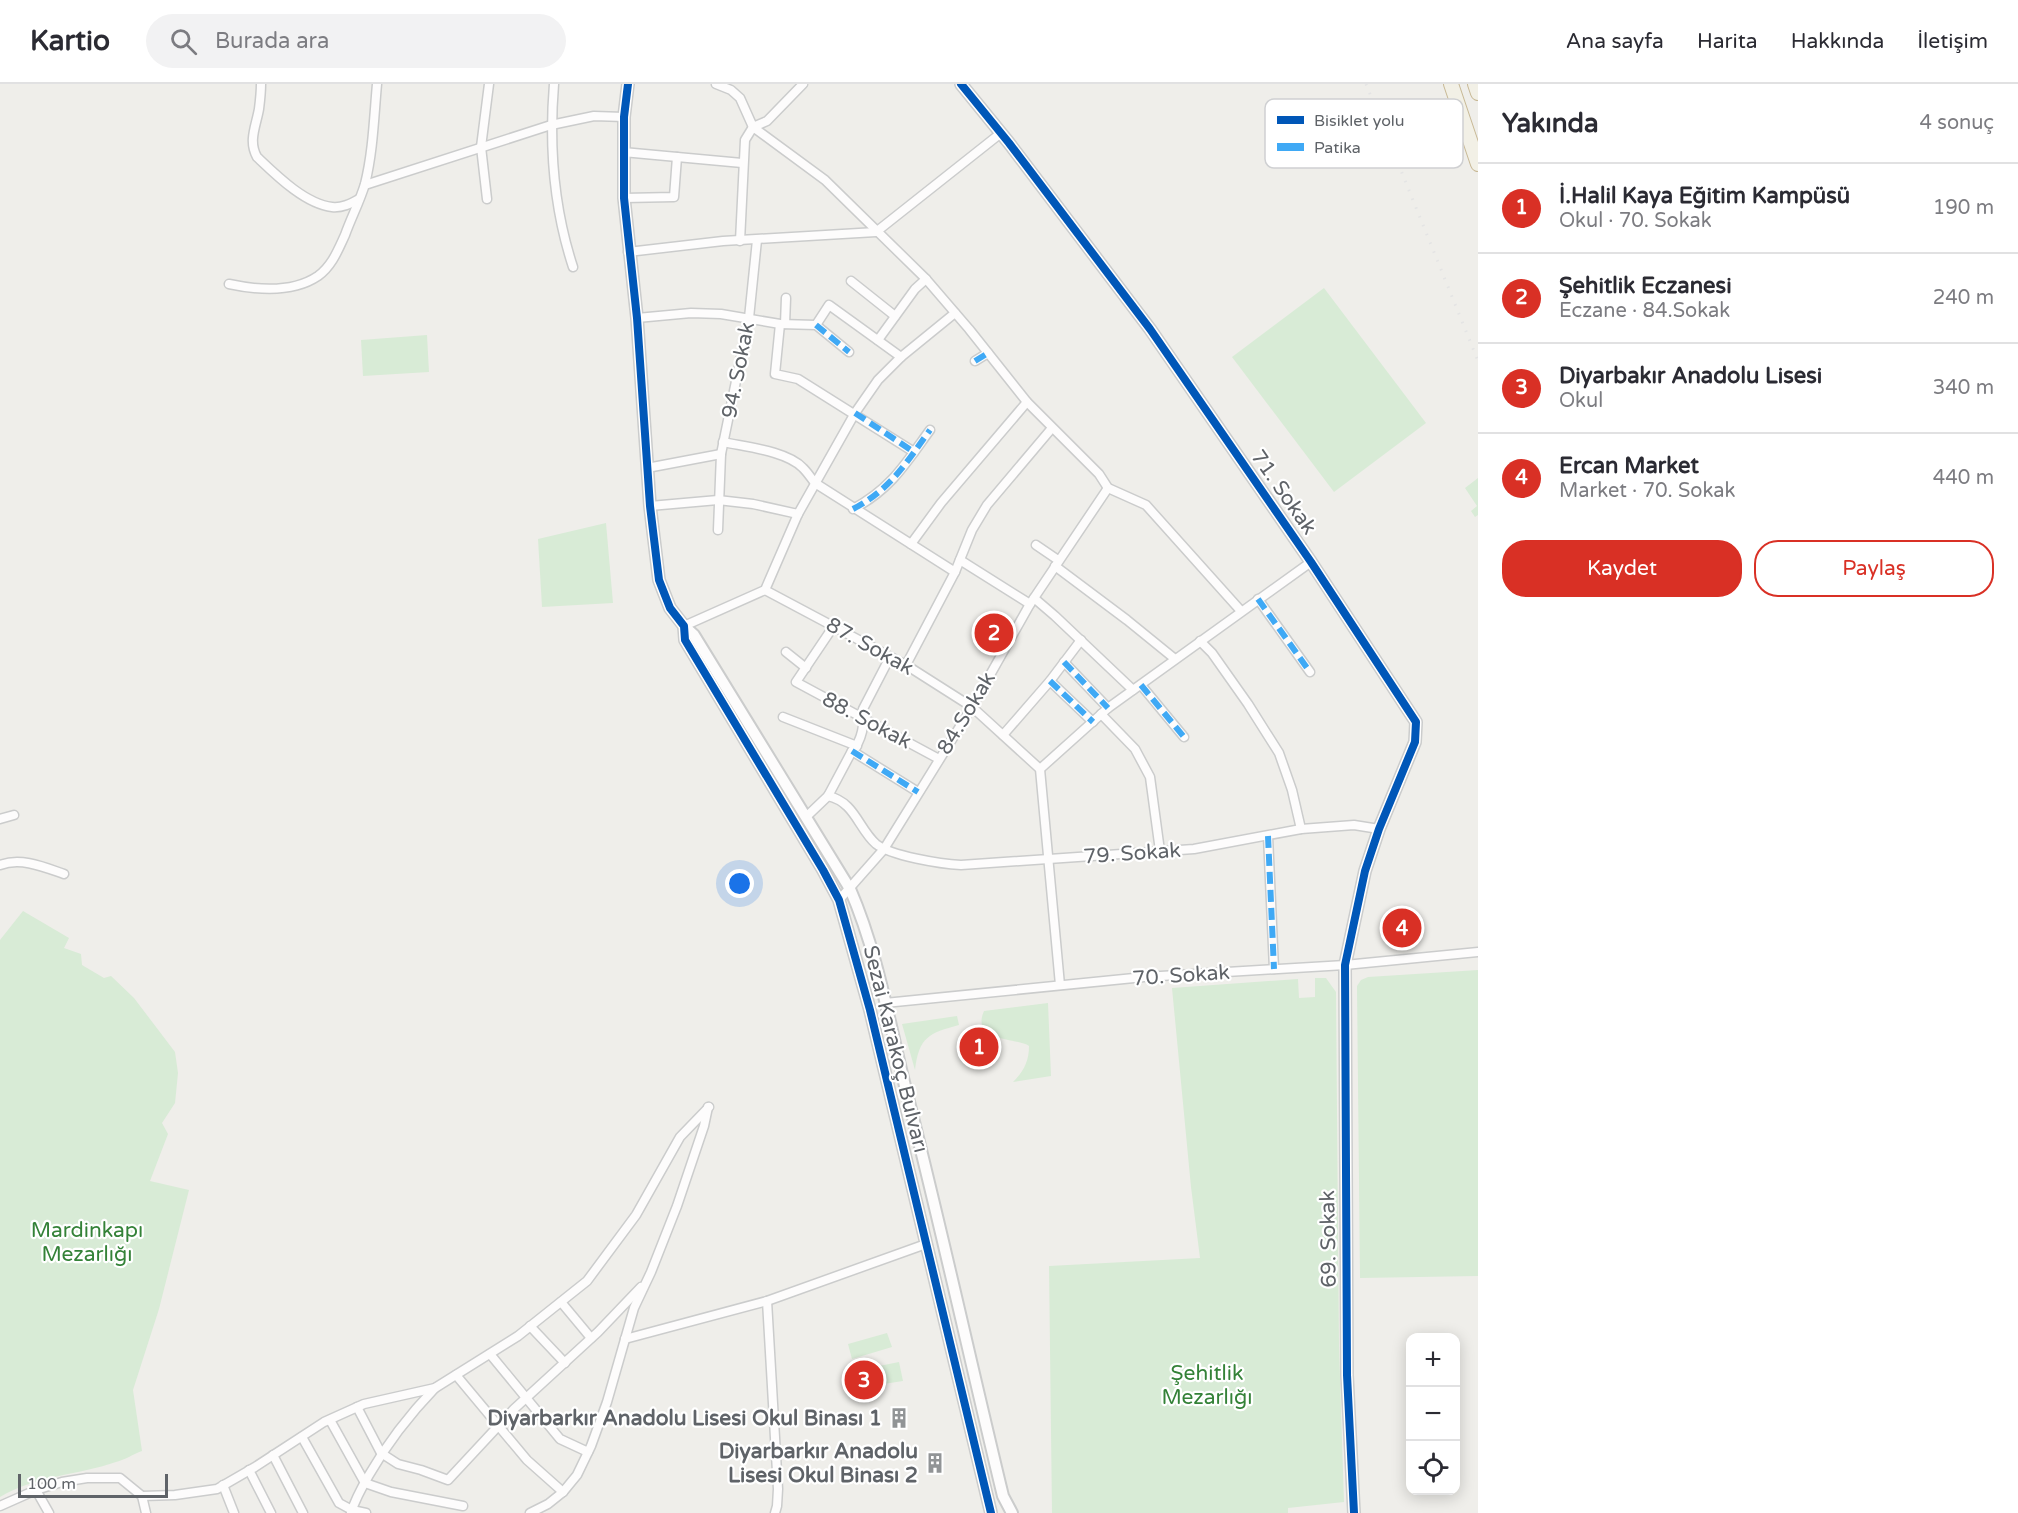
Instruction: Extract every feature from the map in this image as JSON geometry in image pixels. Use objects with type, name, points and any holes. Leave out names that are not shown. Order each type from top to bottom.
[{"type":"highway","points":[[1451,84],[1456,99]]},
{"type":"highway","points":[[1475,84],[1478,93]]},
{"type":"highway","points":[[1463,120],[1478,164]]},
{"type":"street","points":[[261,84],[259,107],[251,142],[252,150],[257,157],[305,197],[331,207],[345,206],[359,199]]},
{"type":"street","points":[[229,284],[250,288],[296,285],[316,278],[328,268],[339,248],[365,185],[377,84]]},
{"type":"street","points":[[487,199],[481,147],[489,84]]},
{"type":"street","points":[[554,84],[551,125],[559,217],[573,267]]},
{"type":"street","points":[[628,84],[624,117],[624,198],[628,252],[637,318],[650,506],[659,580],[670,608],[684,626],[685,640],[839,900],[870,1010],[991,1513]]},
{"type":"street","points":[[716,84],[731,90],[740,98],[753,127],[825,180],[926,279],[1027,402],[1099,474],[1108,488],[1146,505],[1241,611]]},
{"type":"street","points":[[740,241],[742,163],[745,140],[753,127],[767,121],[803,84]]},
{"type":"street","name":"71. Sokak","points":[[961,84],[1150,329],[1311,562],[1416,722],[1415,742],[1379,829],[1365,871],[1345,965]]},
{"type":"street","points":[[365,185],[551,125],[594,116],[624,117]]},
{"type":"street","points":[[628,252],[740,241],[876,232],[1001,133]]},
{"type":"street","points":[[623,152],[742,163]]},
{"type":"street","points":[[624,198],[674,197],[676,157]]},
{"type":"street","name":"94. Sokak","points":[[718,530],[721,454],[748,318],[757,240]]},
{"type":"street","points":[[878,340],[915,289],[926,279]]},
{"type":"street","points":[[851,281],[895,316]]},
{"type":"street","points":[[786,298],[775,374],[798,379],[914,452]]},
{"type":"street","points":[[816,325],[829,305],[901,357]]},
{"type":"street","points":[[637,318],[691,313],[748,318],[783,324],[816,325],[849,352]]},
{"type":"street","points":[[684,626],[765,590],[798,514],[855,413],[878,380],[901,357],[955,313]]},
{"type":"street","points":[[975,361],[988,353]]},
{"type":"street","points":[[911,544],[941,503],[1027,402]]},
{"type":"street","points":[[906,665],[955,572],[972,530],[987,505],[1052,428]]},
{"type":"street","points":[[854,508],[872,499],[892,482],[930,430]]},
{"type":"street","points":[[723,442],[778,454],[793,460],[815,483],[955,572]]},
{"type":"street","points":[[647,468],[721,454]]},
{"type":"street","name":"84.Sokak","points":[[839,900],[884,849],[972,707],[1032,601],[1108,488]]},
{"type":"street","points":[[650,506],[718,500],[753,504],[798,514]]},
{"type":"street","points":[[1036,545],[1175,659]]},
{"type":"street","points":[[960,560],[1032,601],[1081,640],[1133,690]]},
{"type":"street","points":[[1060,985],[1040,769],[1105,711],[1311,562]]},
{"type":"street","name":"87. Sokak","points":[[765,590],[906,665],[972,707],[1040,769]]},
{"type":"street","points":[[1258,599],[1310,672]]},
{"type":"street","name":"Sezai Karakoç Bulvarı","points":[[684,626],[694,635],[850,889],[871,949],[934,1200],[1004,1496],[1012,1513]]},
{"type":"street","points":[[786,652],[806,668],[833,627]]},
{"type":"street","points":[[1003,735],[1050,681],[1081,640]]},
{"type":"street","points":[[1200,641],[1212,653],[1248,704],[1279,753],[1292,790],[1301,829]]},
{"type":"street","points":[[806,816],[828,796],[854,749],[864,718],[863,710],[890,657]]},
{"type":"street","points":[[1065,662],[1136,749],[1150,777],[1160,851]]},
{"type":"street","name":"88. Sokak","points":[[806,668],[796,682],[939,759]]},
{"type":"street","points":[[1050,681],[1093,722]]},
{"type":"street","points":[[1141,685],[1184,737]]},
{"type":"street","points":[[783,717],[854,749],[918,792]]},
{"type":"street","points":[[828,796],[838,798],[848,805],[875,842],[884,849]]},
{"type":"street","points":[[0,819],[14,814]]},
{"type":"street","name":"79. Sokak","points":[[884,849],[941,864],[951,864],[1194,849],[1301,829],[1353,825],[1379,829]]},
{"type":"street","points":[[1268,836],[1274,969]]},
{"type":"street","points":[[0,865],[19,862],[64,874]]},
{"type":"street","name":"70. Sokak","points":[[885,1003],[1144,977],[1345,965],[1478,952]]},
{"type":"street","name":"69. Sokak","points":[[1345,965],[1347,1375],[1354,1513]]},
{"type":"street","points":[[351,1511],[388,1442],[416,1407],[435,1388],[530,1326],[587,1281],[636,1215],[680,1137],[709,1107],[677,1206],[634,1308],[607,1402],[588,1452],[577,1475],[562,1491],[548,1504],[530,1513]]},
{"type":"street","points":[[625,1339],[767,1301],[926,1244]]},
{"type":"street","points":[[357,1407],[381,1453],[398,1464],[448,1480],[525,1399],[646,1283]]},
{"type":"street","points":[[767,1301],[778,1489],[775,1513]]},
{"type":"street","points":[[561,1302],[591,1338]]},
{"type":"street","points":[[530,1326],[564,1363]]},
{"type":"street","points":[[490,1354],[525,1399],[560,1438],[588,1452]]},
{"type":"street","points":[[456,1375],[527,1460],[562,1491]]},
{"type":"street","points":[[142,1496],[175,1495],[217,1489],[330,1420],[357,1407],[374,1401],[435,1388]]},
{"type":"street","points":[[330,1420],[365,1483],[390,1492],[463,1506]]},
{"type":"street","points":[[302,1437],[339,1503],[351,1511],[366,1513]]},
{"type":"street","points":[[273,1455],[303,1513]]},
{"type":"street","points":[[249,1470],[271,1513]]},
{"type":"street","points":[[2,1508],[36,1490],[62,1482],[87,1478],[120,1478],[142,1496],[146,1513]]},
{"type":"street","points":[[223,1485],[234,1513]]},
{"type":"street","points":[[36,1490],[49,1513]]},
{"type":"green space","points":[[1324,288],[1426,423],[1334,492],[1232,357]]},
{"type":"green space","points":[[427,335],[429,372],[363,376],[361,340]]},
{"type":"green space","points":[[1478,478],[1478,515],[1475,517],[1471,511],[1477,506],[1465,488]]},
{"type":"green space","points":[[606,523],[613,603],[542,607],[538,539]]},
{"type":"green space","name":"Mardinkapı Mezarlığı","points":[[23,911],[69,938],[64,948],[81,954],[82,965],[104,978],[111,976],[134,998],[175,1052],[178,1073],[175,1103],[162,1123],[168,1134],[150,1181],[189,1190],[159,1309],[133,1390],[142,1451],[123,1460],[28,1484],[0,1497],[0,940]]},
{"type":"green space","points":[[1478,970],[1478,1276],[1360,1278],[1357,986],[1361,980],[1368,977]]},
{"type":"green space","name":"Şehitlik Mezarlığı","points":[[1315,978],[1326,978],[1336,992],[1339,1346],[1344,1502],[1288,1508],[1288,1513],[1052,1513],[1049,1266],[1200,1258],[1172,988],[1298,979],[1299,998],[1315,997]]},
{"type":"green space","points":[[1048,1003],[1051,1076],[1013,1082],[1025,1066],[1029,1046],[989,1034],[982,1021],[984,1011]]},
{"type":"green space","points":[[957,1016],[959,1025],[933,1034],[923,1043],[919,1050],[915,1070],[902,1024]]},
{"type":"green space","points":[[887,1333],[892,1347],[852,1359],[848,1344]]},
{"type":"green space","points":[[899,1362],[903,1381],[858,1388],[854,1371]]},
{"type":"railway","points":[[1366,84],[1372,99]]},
{"type":"railway","points":[[1400,168],[1478,361]]},
{"type":"marked path","points":[[816,325],[849,352]]},
{"type":"marked path","points":[[975,361],[988,353]]},
{"type":"marked path","points":[[855,413],[914,452]]},
{"type":"marked path","points":[[853,509],[888,484],[930,430]]},
{"type":"marked path","points":[[1258,599],[1310,672]]},
{"type":"marked path","points":[[1064,662],[1108,708]]},
{"type":"marked path","points":[[1050,681],[1093,722]]},
{"type":"marked path","points":[[1141,685],[1184,737]]},
{"type":"marked path","points":[[852,751],[918,792]]},
{"type":"marked path","points":[[1268,836],[1274,969]]},
{"type":"cycle path","points":[[628,84],[624,117],[624,198],[637,318],[650,506],[659,580],[670,608],[684,626],[685,640],[839,900],[870,1010],[991,1513]]},
{"type":"cycle path","points":[[961,84],[1009,143],[1150,329],[1311,562],[1416,722],[1415,742],[1379,829],[1365,871],[1345,965],[1347,1375],[1354,1513]]},
{"type":"place","name":"Şehitlik Eczanesi","points":[[994,633]]},
{"type":"place","name":"Ercan Market","points":[[1402,928]]},
{"type":"place","name":"İ.Halil Kaya Eğitim Kampüsü","points":[[979,1047]]},
{"type":"place","name":"Diyarbakır Anadolu Lisesi","points":[[864,1380]]},
{"type":"place","name":"Diyarbarkır Anadolu Lisesi Okul Binası 1","points":[[899,1418]]},
{"type":"place","name":"Diyarbarkır Anadolu Lisesi Okul Binası 2","points":[[935,1463]]}]
